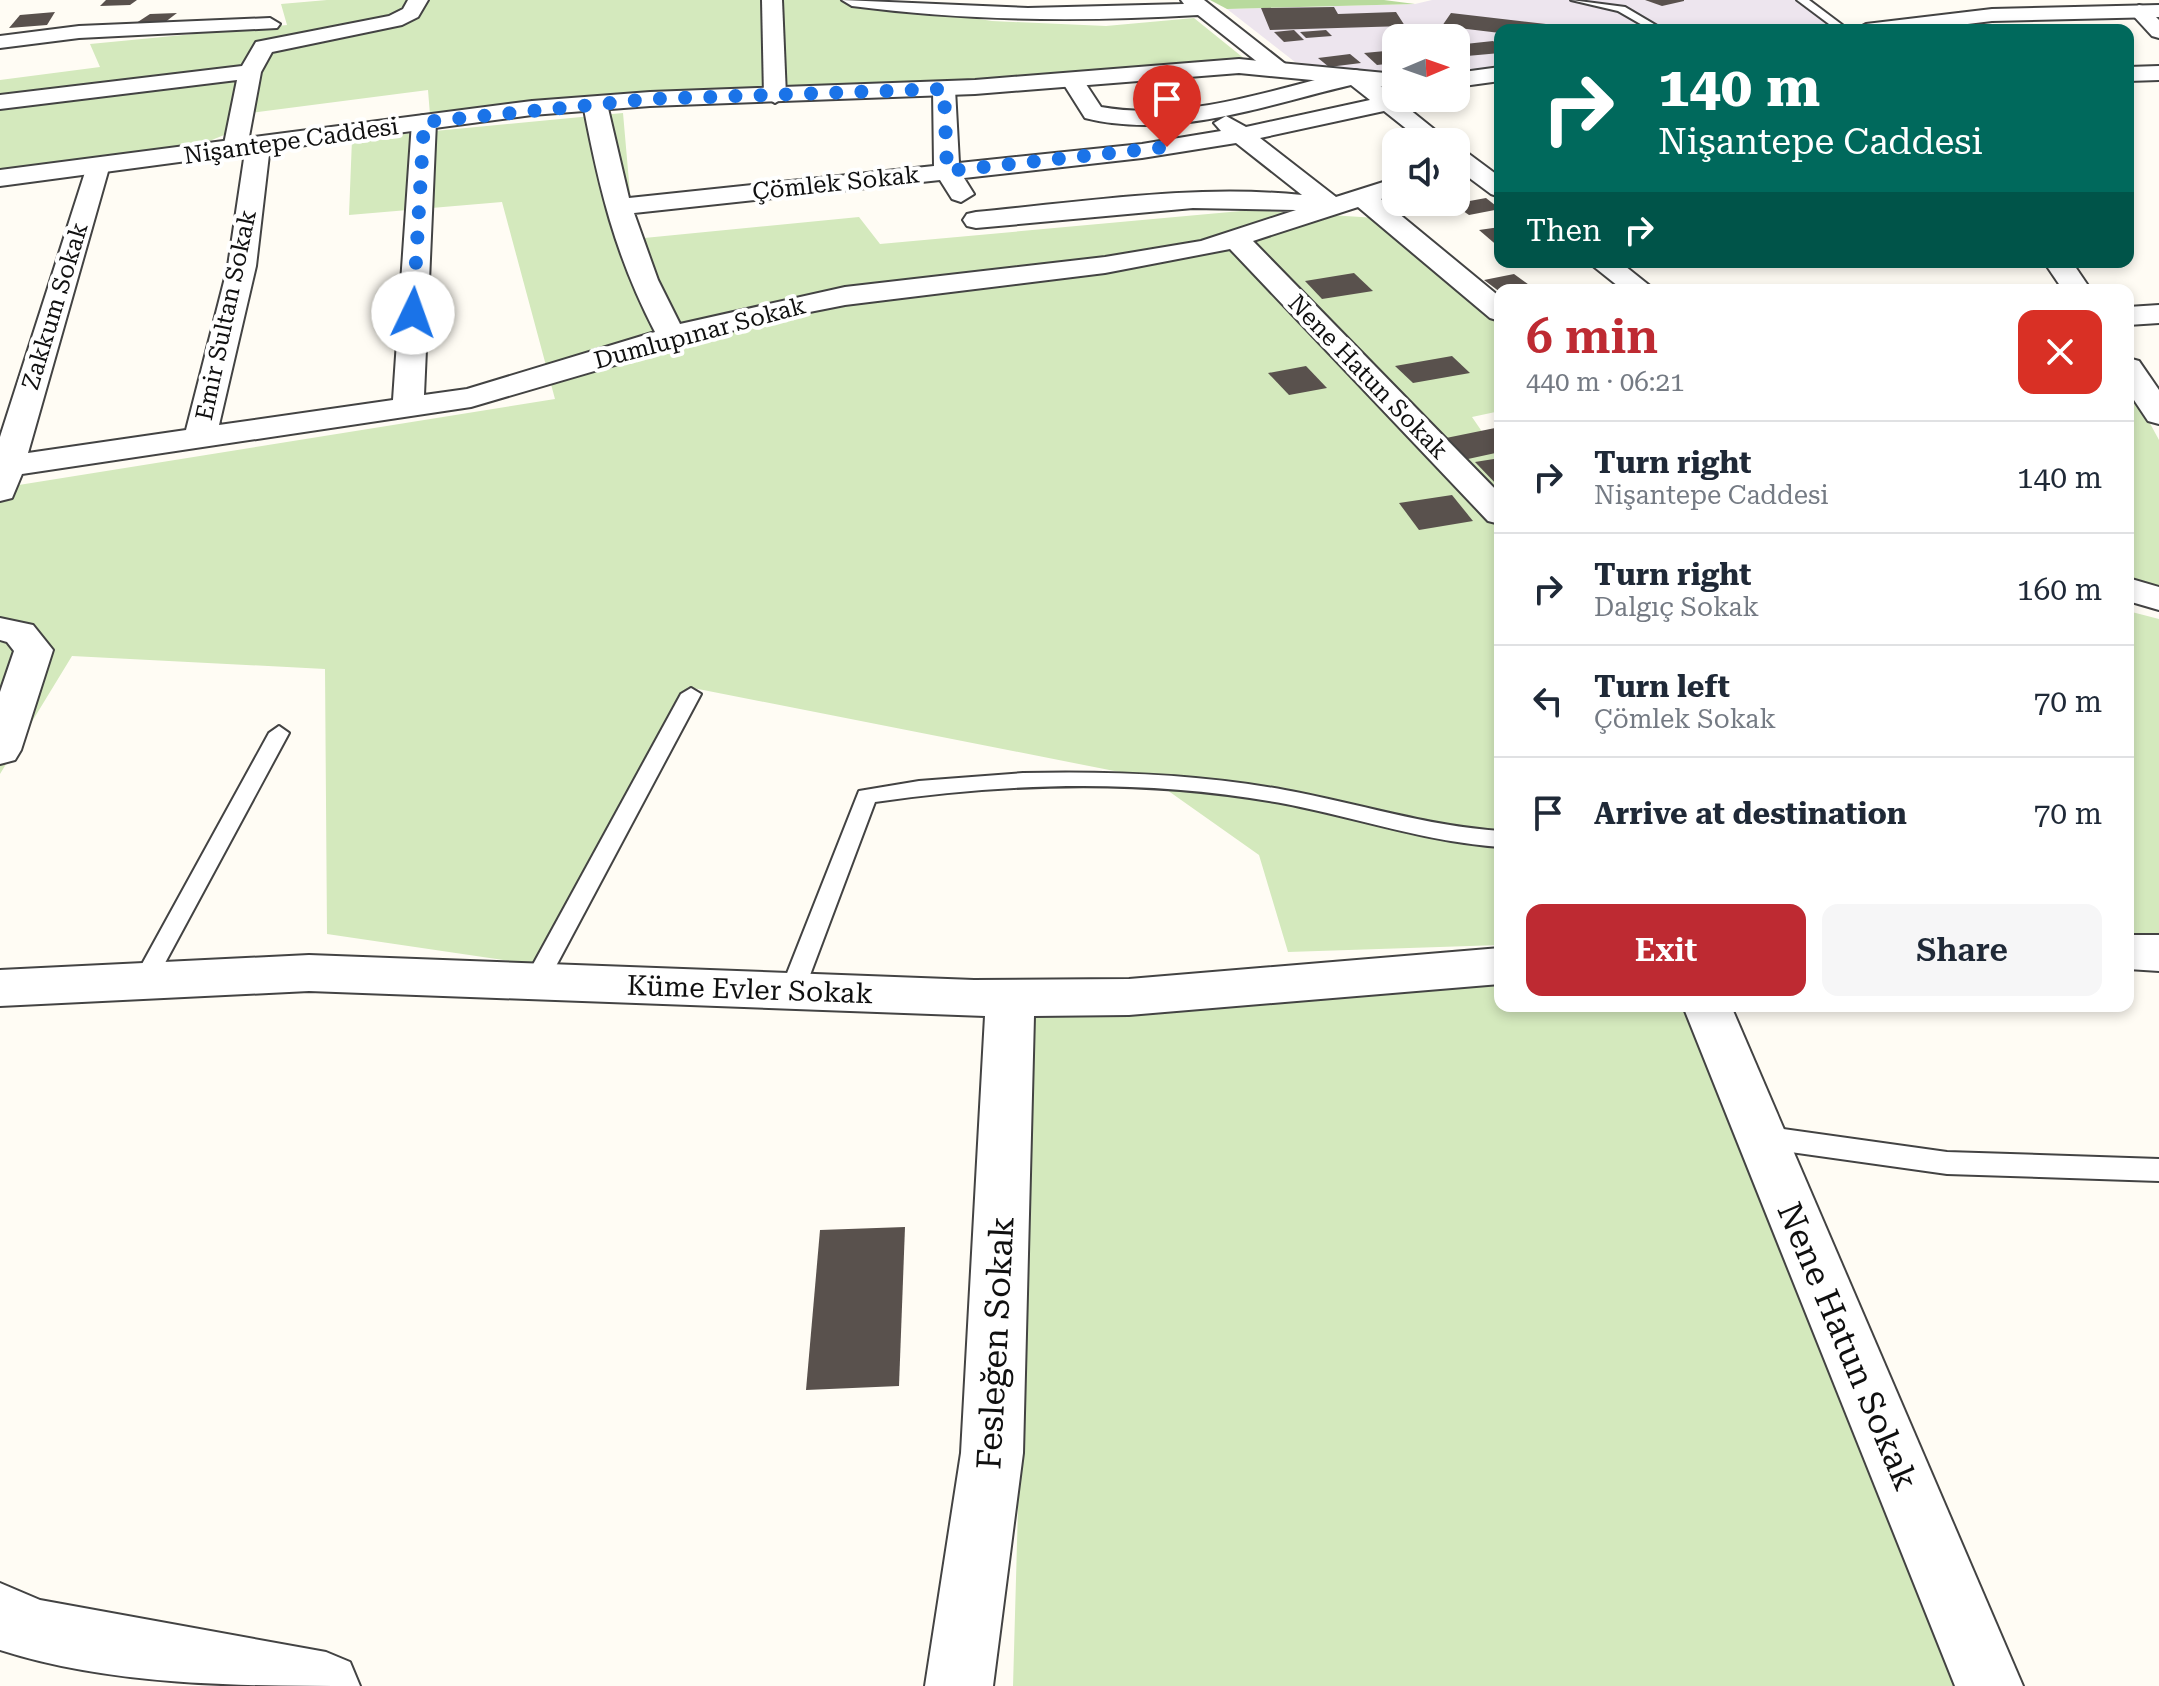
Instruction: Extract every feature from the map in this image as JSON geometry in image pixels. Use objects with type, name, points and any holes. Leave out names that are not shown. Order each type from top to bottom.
[{"type":"street","points":[[0,42],[79,32],[270,24],[264,0]]},
{"type":"street","points":[[264,47],[395,21],[411,13],[418,0]]},
{"type":"street","points":[[772,0],[775,96]]},
{"type":"street","points":[[861,1],[1038,16],[1198,4],[1282,70]]},
{"type":"street","points":[[175,29],[205,7]]},
{"type":"street","points":[[1930,24],[1992,15],[2149,11],[2159,32]]},
{"type":"street","name":"Emir Sultan Sokak","points":[[200,437],[242,266],[250,72],[264,47],[270,24]]},
{"type":"street","name":"Nişantepe Caddesi","points":[[0,178],[97,168],[424,122],[595,104],[944,89],[1239,66],[1355,77]]},
{"type":"street","points":[[0,102],[250,72]]},
{"type":"street","points":[[2134,74],[2159,73]]},
{"type":"street","points":[[1470,78],[1494,75]]},
{"type":"street","points":[[1072,80],[1093,113],[1106,117],[1152,117],[1208,109],[1355,77],[1382,88]]},
{"type":"street","points":[[944,89],[947,171],[993,247],[1224,199],[1277,199],[1333,207]]},
{"type":"street","name":"Çömlek Sokak","points":[[616,207],[1142,151],[1241,135],[1382,95]]},
{"type":"street","points":[[595,104],[616,207],[633,260],[672,337]]},
{"type":"street","points":[[1208,109],[1333,207]]},
{"type":"street","points":[[1410,112],[1425,128]]},
{"type":"street","points":[[408,408],[424,122]]},
{"type":"street","name":"Zakkum Sokak","points":[[2,475],[97,168]]},
{"type":"street","points":[[1470,172],[1494,186]]},
{"type":"street","name":"Dumlupınar Sokak","points":[[2,475],[200,437],[471,398],[672,337],[768,311],[845,296],[993,247],[1105,265],[1237,240],[1382,191]]},
{"type":"street","points":[[1362,197],[1494,307]]},
{"type":"street","name":"Nene Hatun Sokak","points":[[1237,240],[1494,508]]},
{"type":"street","points":[[1610,268],[1633,284]]},
{"type":"street","points":[[2134,316],[2159,314]]},
{"type":"street","points":[[2134,376],[2159,414]]},
{"type":"street","points":[[2134,591],[2159,599]]},
{"type":"street","points":[[0,629],[20,633],[34,650],[0,750]]},
{"type":"street","points":[[2134,952],[2159,953]]},
{"type":"street","name":"Küme Evler Sokak","points":[[0,988],[309,973],[1010,998],[1129,997],[1494,967]]},
{"type":"street","name":"Fesleğen Sokak","points":[[959,1686],[992,1453],[1010,998]]},
{"type":"street","name":"Nene Hatun Sokak","points":[[1709,1012],[1989,1686]]},
{"type":"street","points":[[0,1616],[38,1633],[326,1686]]},
{"type":"lane","points":[[1576,0],[1621,9],[1648,24]]},
{"type":"lane","points":[[1802,0],[1836,24]]},
{"type":"lane","points":[[536,981],[691,694]]},
{"type":"lane","points":[[144,981],[279,733]]},
{"type":"lane","points":[[792,991],[867,796],[1017,779],[1201,785],[1328,805],[1456,836],[1494,839]]},
{"type":"lane","points":[[1761,1137],[1947,1163],[2159,1170]]},
{"type":"shaded area","points":[[1432,0],[1799,0],[1837,24],[1494,24],[1494,68],[1470,71],[1470,24],[1382,24],[1382,73],[1295,62],[1227,9],[1415,4]]},
{"type":"green space","points":[[327,0],[858,0],[992,21],[1106,26],[1194,18],[1251,64],[941,84],[795,86],[430,115],[428,90],[235,115],[229,133],[207,142],[0,172],[0,80],[100,67],[90,44],[287,25],[281,4]]},
{"type":"green space","points":[[1210,0],[1384,0],[1415,4],[1227,9]]},
{"type":"green space","points":[[623,113],[634,239],[859,217],[880,244],[1252,210],[1377,218],[1494,313],[1494,412],[1472,417],[1494,449],[1494,945],[1288,952],[1259,855],[1150,778],[688,687],[537,965],[327,934],[325,669],[72,656],[0,774],[0,488],[555,399],[502,202],[349,215],[352,139]]},
{"type":"green space","points":[[2134,394],[2159,440],[2159,587],[2134,581]]},
{"type":"green space","points":[[2134,613],[2159,619],[2159,941],[2134,941]]},
{"type":"green space","points":[[1494,981],[1494,1012],[1731,1012],[2021,1686],[1013,1686],[1032,1007]]},
{"type":"building","points":[[106,0],[137,0],[130,5],[100,6]]},
{"type":"building","points":[[1645,0],[1684,0],[1684,1],[1662,6]]},
{"type":"building","points":[[1334,7],[1338,14],[1396,12],[1404,24],[1270,30],[1261,8]]},
{"type":"building","points":[[55,12],[47,25],[9,28],[20,15]]},
{"type":"building","points":[[177,13],[160,26],[130,27],[150,14]]},
{"type":"building","points":[[1451,13],[1546,24],[1494,24],[1494,32],[1470,29],[1470,24],[1443,24]]},
{"type":"building","points":[[1294,30],[1304,40],[1284,42],[1274,32]]},
{"type":"building","points":[[1326,30],[1332,36],[1306,38],[1300,32]]},
{"type":"building","points":[[1493,41],[1494,54],[1470,56],[1470,43]]},
{"type":"building","points":[[1382,51],[1382,64],[1377,65],[1364,53]]},
{"type":"building","points":[[1350,54],[1361,63],[1329,67],[1318,58]]},
{"type":"building","points":[[1486,198],[1494,204],[1494,210],[1470,215],[1470,201]]},
{"type":"building","points":[[1494,228],[1494,243],[1479,230]]},
{"type":"building","points":[[1354,273],[1373,291],[1322,299],[1305,281]]},
{"type":"building","points":[[1514,274],[1528,284],[1494,284],[1494,288],[1484,280]]},
{"type":"building","points":[[1452,356],[1470,373],[1413,383],[1395,366]]},
{"type":"building","points":[[1306,366],[1327,388],[1289,395],[1268,373]]},
{"type":"building","points":[[1494,428],[1494,453],[1468,459],[1446,438]]},
{"type":"building","points":[[1494,459],[1494,482],[1475,462]]},
{"type":"building","points":[[1452,495],[1473,521],[1419,530],[1399,503]]},
{"type":"building","points":[[905,1227],[899,1386],[806,1390],[820,1230]]},
{"type":"route","points":[[413,313],[424,122],[532,108],[650,99],[944,89],[947,171],[1167,147]]}]
